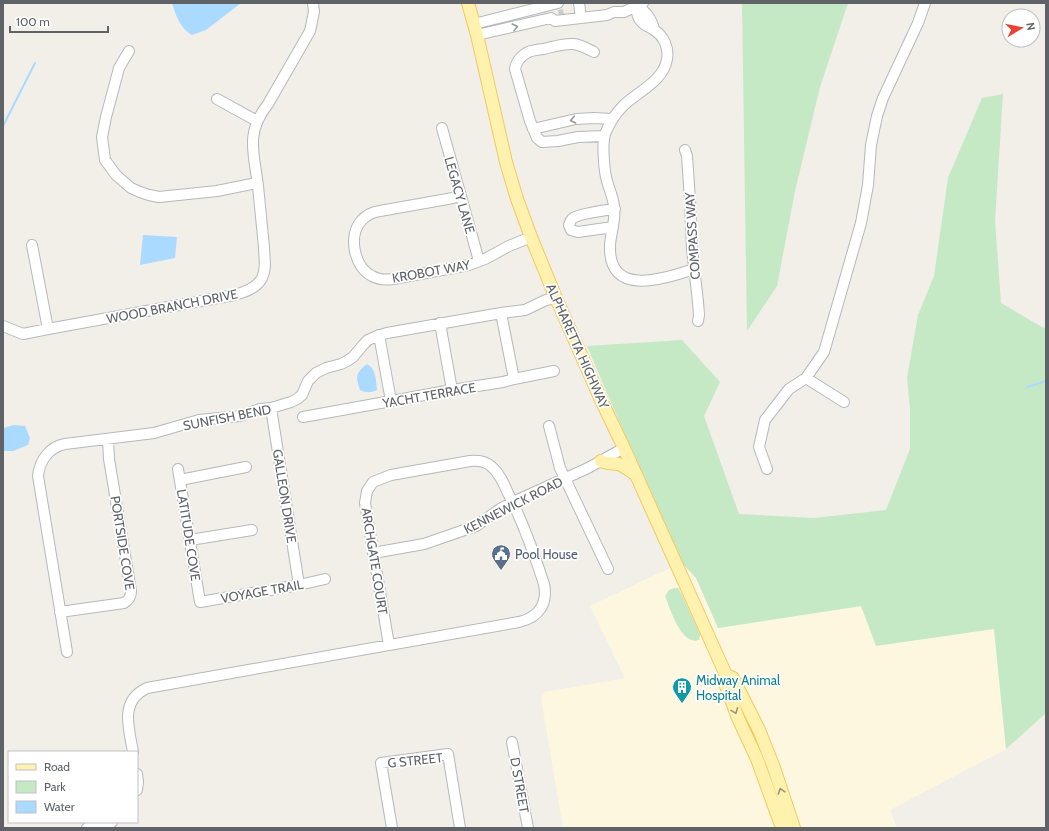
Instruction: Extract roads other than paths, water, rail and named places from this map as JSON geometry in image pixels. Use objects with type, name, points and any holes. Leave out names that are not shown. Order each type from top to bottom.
[{"type":"main road","name":"ALPHARETTA HIGHWAY","points":[[468,3],[476,30],[506,162],[517,199],[531,237],[601,400],[726,675]]},
{"type":"main road","points":[[601,461],[606,464],[619,464],[624,466],[636,476]]},
{"type":"main road","points":[[782,828],[757,759],[738,718],[724,681],[726,675],[733,678],[756,725],[773,765],[794,828]]},
{"type":"street","name":"WOOD BRANCH DRIVE","points":[[3,326],[23,334],[234,295],[247,291],[262,279],[265,270],[262,221],[252,149],[254,130],[262,112],[310,31],[314,12],[313,3]]},
{"type":"street","points":[[476,30],[558,3]]},
{"type":"street","points":[[767,468],[759,447],[765,420],[789,389],[806,378],[824,352],[859,233],[868,185],[871,145],[877,116],[883,98],[918,23],[925,3]]},
{"type":"street","points":[[476,30],[558,16],[555,20],[580,11],[607,15],[614,12],[624,12],[638,4]]},
{"type":"street","points":[[638,4],[636,14],[646,27],[654,29],[661,36],[666,47],[667,56],[665,66],[656,79],[623,106],[612,119],[604,136],[605,172],[615,209],[610,243],[610,257],[617,272],[624,277],[638,282],[671,277],[694,269]]},
{"type":"street","points":[[594,52],[578,45],[566,44],[528,52],[516,63],[516,69],[533,129],[537,138],[542,142],[558,141],[578,137],[604,136]]},
{"type":"street","points":[[129,51],[119,68],[102,137],[105,160],[116,176],[127,185],[140,192],[159,197],[210,192],[257,183]]},
{"type":"street","points":[[217,99],[257,121]]},
{"type":"street","points":[[533,129],[576,119],[612,119]]},
{"type":"street","name":"LEGACY LANE","points":[[442,128],[479,261]]},
{"type":"street","name":"COMPASS WAY","points":[[685,150],[687,156],[692,249],[699,315],[698,321]]},
{"type":"street","name":"KROBOT WAY","points":[[460,196],[380,211],[365,217],[359,224],[355,233],[354,242],[357,258],[361,266],[367,273],[374,277],[393,279],[469,265],[531,237]]},
{"type":"street","points":[[613,227],[578,232],[571,230],[569,225],[572,219],[580,215],[615,209]]},
{"type":"street","points":[[32,246],[48,329]]},
{"type":"street","name":"SUNFISH BEND","points":[[67,652],[39,481],[40,468],[45,456],[56,446],[154,433],[199,420],[240,416],[260,409],[287,404],[302,395],[308,381],[314,374],[347,361],[353,357],[371,338],[440,323],[525,310],[546,300],[556,298]]},
{"type":"street","points":[[501,313],[514,379]]},
{"type":"street","points":[[440,323],[452,390]]},
{"type":"street","points":[[380,335],[391,401]]},
{"type":"street","name":"YACHT TERRACE","points":[[303,417],[503,382],[554,371]]},
{"type":"street","points":[[806,378],[844,402]]},
{"type":"street","name":"GALLEON DRIVE","points":[[270,408],[300,585]]},
{"type":"street","points":[[549,426],[564,478],[608,569]]},
{"type":"street","name":"PORTSIDE COVE","points":[[60,612],[121,604],[128,602],[131,596],[109,458],[108,439]]},
{"type":"street","name":"KENNEWICK ROAD","points":[[373,553],[424,544],[476,526],[500,509],[513,502],[601,461],[624,448]]},
{"type":"street","name":"ARCHGATE COURT","points":[[133,751],[128,724],[128,710],[136,695],[147,688],[519,622],[532,617],[539,611],[543,604],[545,596],[544,584],[527,534],[513,502],[497,472],[488,464],[481,461],[470,461],[391,475],[373,482],[367,491],[365,503],[389,645]]},
{"type":"street","points":[[180,480],[246,467]]},
{"type":"street","name":"LATITUDE COVE","points":[[178,469],[200,602]]},
{"type":"street","points":[[190,540],[252,530]]},
{"type":"street","name":"VOYAGE TRAIL","points":[[200,602],[300,585],[325,579]]},
{"type":"street","name":"D STREET","points":[[512,742],[528,828]]},
{"type":"street","name":"G STREET","points":[[392,828],[382,764],[448,754],[460,828]]},
{"type":"street","points":[[87,828],[109,823]]},
{"type":"water","points":[[172,3],[241,3],[206,30],[192,35],[181,25]]},
{"type":"water","points":[[143,235],[177,237],[175,258],[140,265]]},
{"type":"water","points":[[367,364],[374,372],[377,390],[370,392],[360,390],[357,381],[359,372]]},
{"type":"water","points":[[14,425],[25,426],[30,438],[28,445],[13,451],[3,451],[3,428]]},
{"type":"waterway","points":[[3,126],[35,63]]},
{"type":"waterway","points":[[1027,387],[1046,381]]},
{"type":"tunnel","points":[[559,15],[564,14]]},
{"type":"place","name":"Pool House","points":[[501,571]]},
{"type":"place","name":"Midway Animal Hospital","points":[[682,704]]}]
